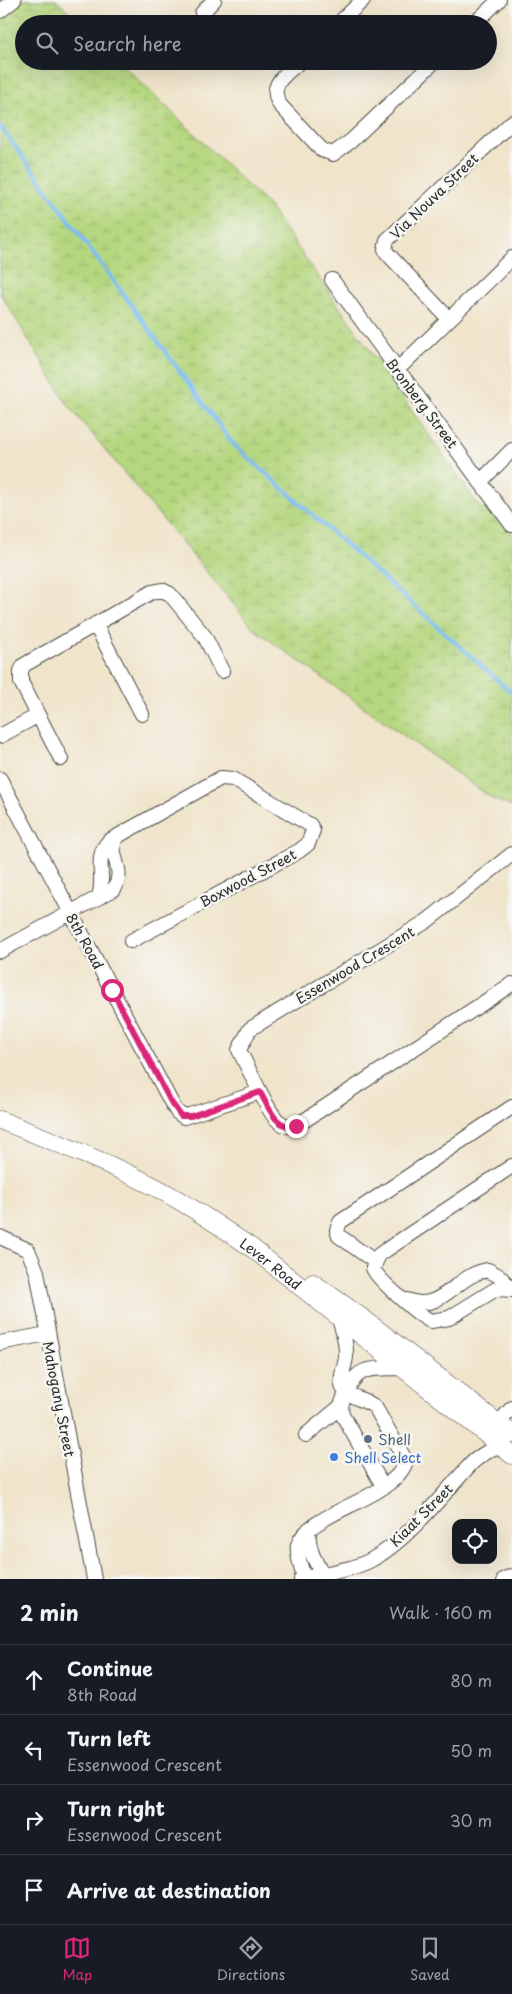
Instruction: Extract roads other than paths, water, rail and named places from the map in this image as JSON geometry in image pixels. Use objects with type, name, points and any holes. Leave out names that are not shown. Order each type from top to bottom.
[{"type":"main road","name":"Lever Road","points":[[0,1112],[104,1156],[191,1202],[255,1242],[364,1319],[504,1436]]},
{"type":"main road","name":"Lever Road","points":[[0,1120],[146,1182],[252,1248],[401,1368],[504,1436]]},
{"type":"street","points":[[0,11],[14,0]]},
{"type":"street","points":[[202,13],[214,0]]},
{"type":"street","points":[[347,15],[363,0]]},
{"type":"street","points":[[483,15],[499,0]]},
{"type":"street","points":[[291,70],[276,84],[275,97],[280,105],[322,150],[333,154],[351,141],[426,70]]},
{"type":"street","name":"Via Nouva Street","points":[[449,319],[387,253],[385,245],[387,240],[512,122]]},
{"type":"street","points":[[397,370],[512,258]]},
{"type":"street","name":"Bronberg Street","points":[[332,280],[512,525]]},
{"type":"street","points":[[480,482],[512,450]]},
{"type":"street","points":[[61,759],[37,716],[20,678],[24,665],[152,592],[167,591],[205,637],[222,671]]},
{"type":"street","points":[[96,624],[142,714]]},
{"type":"street","points":[[0,736],[37,716]]},
{"type":"street","name":"8th Road","points":[[0,779],[70,914],[177,1112],[186,1117],[260,1092]]},
{"type":"street","name":"Boxwood Street","points":[[0,951],[111,891],[119,878],[112,847],[116,837],[217,780],[233,779],[310,825],[313,830],[308,844],[299,851],[131,941]]},
{"type":"street","name":"Essenwood Crescent","points":[[512,854],[427,921],[250,1029],[239,1050],[271,1112],[281,1124],[288,1127],[300,1124],[512,984]]},
{"type":"street","points":[[374,1261],[339,1236],[337,1230],[340,1222],[512,1107]]},
{"type":"street","points":[[512,1166],[412,1231],[379,1255],[374,1261],[373,1268],[378,1278],[425,1319],[441,1321],[496,1289],[512,1290]]},
{"type":"street","name":"Mahogany Street","points":[[0,1237],[23,1247],[32,1256],[94,1579]]},
{"type":"street","points":[[404,1299],[418,1304],[428,1304],[476,1274],[488,1270],[499,1276],[512,1290]]},
{"type":"street","points":[[303,1579],[297,1548],[302,1537],[309,1529],[383,1486],[403,1468],[406,1461],[405,1456],[375,1407],[369,1402],[346,1393],[342,1382],[345,1343],[339,1319]]},
{"type":"street","points":[[0,1343],[47,1334]]},
{"type":"street","points":[[306,1435],[340,1407],[353,1379],[363,1371],[401,1368]]},
{"type":"street","points":[[340,1407],[342,1414],[383,1486]]},
{"type":"street","name":"Kiaat Street","points":[[303,1579],[369,1561],[390,1548],[478,1457],[504,1436],[512,1408]]},
{"type":"street","points":[[309,1529],[308,1541],[311,1552],[322,1574]]},
{"type":"street","points":[[504,1579],[512,1576]]},
{"type":"waterway","points":[[0,126],[233,444],[512,693]]},
{"type":"place","name":"Shell","points":[[368,1439]]},
{"type":"place","name":"Shell Select","points":[[334,1457]]}]
